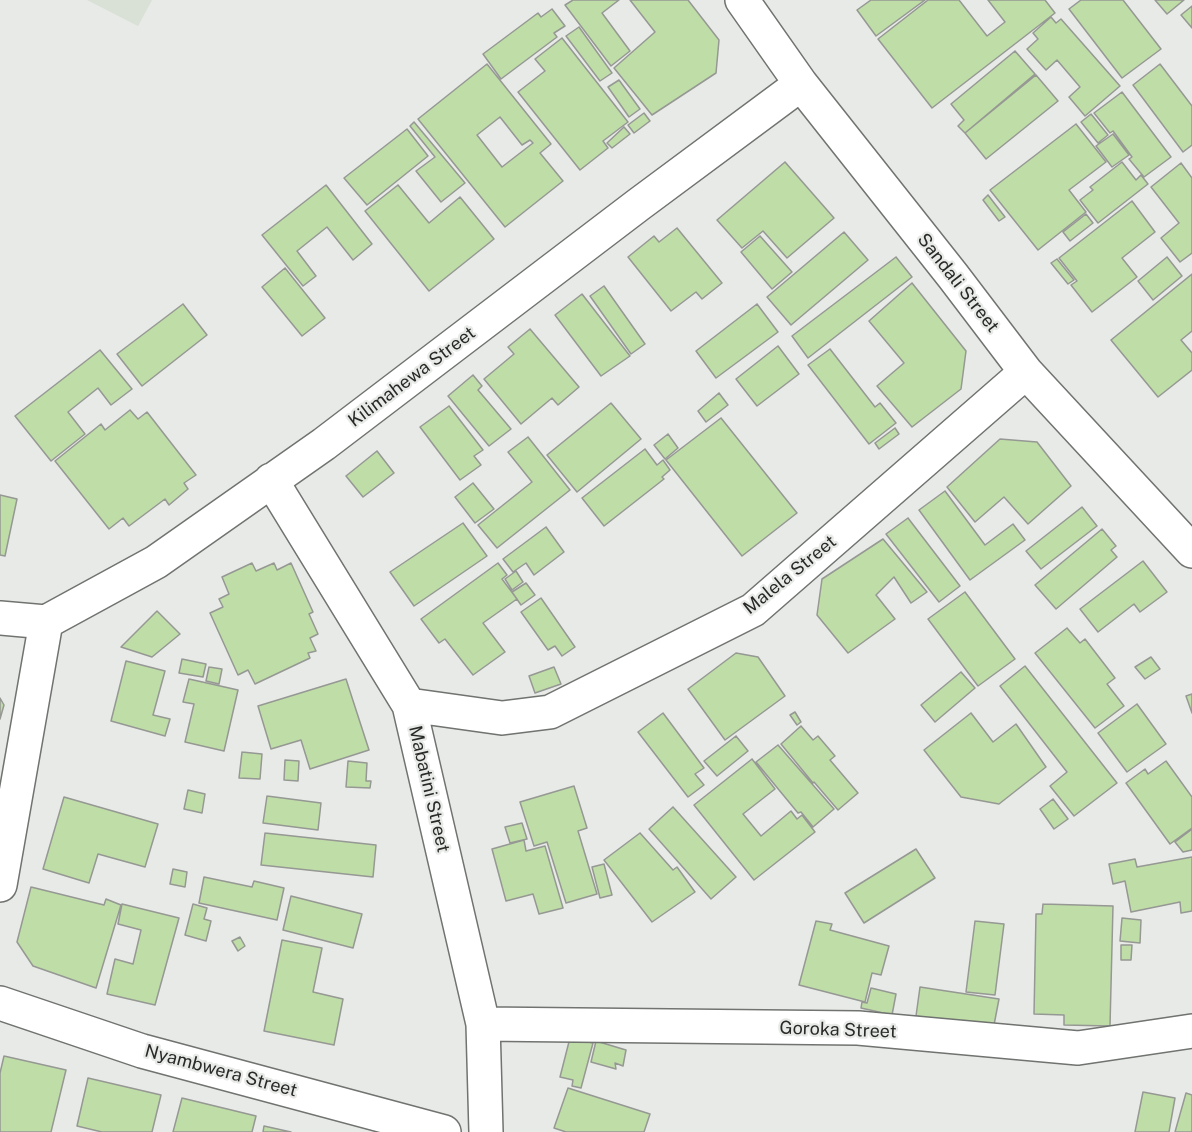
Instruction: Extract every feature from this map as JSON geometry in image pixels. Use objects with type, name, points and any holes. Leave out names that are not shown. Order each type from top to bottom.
[{"type":"street","name":"Sandali Street","points":[[742,0],[801,84],[1026,372],[1192,550]]},
{"type":"street","name":"Kilimahewa Street","points":[[46,622],[156,562],[324,444],[801,84]]},
{"type":"street","name":"Malela Street","points":[[409,705],[502,718],[550,712],[753,610],[1026,372]]},
{"type":"street","name":"Mabatini Street","points":[[271,480],[409,705],[483,1024],[486,1132]]},
{"type":"street","points":[[0,618],[46,622],[0,885]]},
{"type":"street","name":"Nyambwera Street","points":[[0,1003],[142,1051],[444,1132]]},
{"type":"street","name":"Goroka Street","points":[[483,1024],[858,1028],[1078,1048],[1192,1031]]},
{"type":"shaded area","points":[[87,0],[152,0],[138,26]]},
{"type":"building","points":[[573,0],[619,0],[602,13],[630,51],[611,66],[565,5]]},
{"type":"building","points":[[630,0],[688,0],[719,40],[716,73],[652,115],[614,68],[655,32]]},
{"type":"building","points":[[871,0],[925,0],[876,36],[857,10]]},
{"type":"building","points":[[928,0],[959,0],[987,36],[1005,22],[988,0],[1045,0],[1055,13],[932,108],[878,39]]},
{"type":"building","points":[[1081,0],[1123,0],[1161,49],[1122,78],[1069,9]]},
{"type":"building","points":[[1155,0],[1184,0],[1167,14]]},
{"type":"building","points":[[1192,6],[1192,28],[1181,15]]},
{"type":"building","points":[[552,9],[565,26],[554,33],[557,37],[501,79],[483,54],[538,13],[541,17]]},
{"type":"building","points":[[1051,17],[1056,23],[1061,19],[1120,86],[1085,116],[1069,97],[1080,87],[1057,60],[1046,70],[1027,49],[1038,39],[1033,33]]},
{"type":"building","points":[[579,27],[612,73],[600,81],[566,36]]},
{"type":"building","points":[[562,38],[628,122],[603,141],[608,148],[580,170],[518,92],[545,71],[535,59]]},
{"type":"building","points":[[1015,51],[1035,74],[965,133],[958,126],[964,120],[951,104]]},
{"type":"building","points":[[487,64],[551,144],[540,153],[563,181],[505,227],[418,119]]},
{"type":"building","points":[[1160,64],[1192,106],[1192,145],[1183,152],[1133,85]]},
{"type":"building","points":[[1036,75],[1058,101],[986,159],[965,133]]},
{"type":"building","points":[[619,80],[640,109],[629,117],[608,87]]},
{"type":"building","points":[[1122,92],[1171,157],[1144,177],[1129,159],[1132,157],[1113,131],[1110,133],[1094,113]]},
{"type":"building","points":[[644,113],[650,121],[634,133],[628,125]]},
{"type":"building","points":[[1091,114],[1108,135],[1098,143],[1081,122]]},
{"type":"building","points":[[500,117],[522,145],[530,140],[533,143],[502,167],[477,135]]},
{"type":"building","points":[[414,122],[465,183],[441,202],[416,171],[435,157],[410,126]]},
{"type":"building","points":[[1076,124],[1106,162],[1069,190],[1086,212],[1038,250],[990,190]]},
{"type":"building","points":[[624,127],[630,134],[612,148],[607,143]]},
{"type":"building","points":[[407,129],[428,156],[367,205],[344,178]]},
{"type":"building","points":[[1113,134],[1129,155],[1112,167],[1096,146]]},
{"type":"building","points":[[785,162],[834,218],[787,258],[763,231],[742,248],[717,220]]},
{"type":"building","points":[[1122,162],[1136,180],[1141,175],[1148,184],[1098,223],[1080,200],[1093,190],[1090,187]]},
{"type":"building","points":[[1181,163],[1192,178],[1192,253],[1180,262],[1161,238],[1179,223],[1151,187]]},
{"type":"building","points":[[326,185],[372,244],[353,260],[327,227],[297,251],[316,276],[303,286],[262,235]]},
{"type":"building","points":[[398,185],[429,223],[460,197],[494,239],[429,291],[365,211]]},
{"type":"building","points":[[988,195],[1005,217],[999,221],[983,200]]},
{"type":"building","points":[[1132,201],[1155,232],[1122,258],[1137,277],[1092,312],[1071,285],[1077,281],[1059,258]]},
{"type":"building","points":[[1086,214],[1093,223],[1070,241],[1063,232]]},
{"type":"building","points":[[677,228],[722,283],[702,299],[696,292],[671,311],[628,257],[654,236],[659,242]]},
{"type":"building","points":[[844,232],[868,260],[791,325],[767,297]]},
{"type":"building","points":[[760,236],[792,272],[772,289],[741,252]]},
{"type":"building","points":[[896,257],[912,277],[808,358],[792,336]]},
{"type":"building","points":[[1167,257],[1182,276],[1153,300],[1138,281]]},
{"type":"building","points":[[1057,259],[1074,280],[1068,284],[1051,263]]},
{"type":"building","points":[[285,268],[325,318],[302,336],[262,287]]},
{"type":"building","points":[[1192,274],[1192,331],[1181,340],[1192,353],[1192,370],[1158,397],[1111,340]]},
{"type":"building","points":[[912,283],[966,351],[961,389],[912,427],[877,386],[904,363],[869,321]]},
{"type":"building","points":[[604,286],[645,344],[631,354],[590,296]]},
{"type":"building","points":[[582,294],[630,356],[601,376],[555,315]]},
{"type":"building","points":[[183,304],[207,335],[142,386],[117,354]]},
{"type":"building","points":[[757,304],[778,332],[716,378],[696,351]]},
{"type":"building","points":[[530,329],[579,387],[558,405],[552,398],[521,424],[484,379],[514,354],[508,347]]},
{"type":"building","points":[[778,346],[799,374],[757,406],[736,379]]},
{"type":"building","points":[[830,349],[875,407],[880,403],[896,423],[869,444],[808,365]]},
{"type":"building","points":[[100,350],[132,389],[111,405],[98,388],[68,412],[85,434],[51,461],[15,416]]},
{"type":"building","points":[[473,375],[482,386],[478,390],[511,429],[489,446],[448,396]]},
{"type":"building","points":[[719,393],[728,405],[706,422],[698,411]]},
{"type":"building","points":[[611,403],[641,439],[577,492],[547,455]]},
{"type":"building","points":[[449,406],[483,450],[474,456],[481,465],[460,480],[420,427]]},
{"type":"building","points":[[130,410],[138,419],[147,412],[196,475],[184,483],[188,489],[169,505],[165,499],[129,526],[123,518],[109,529],[55,461],[101,424],[105,430]]},
{"type":"building","points":[[721,418],[797,513],[742,556],[666,460]]},
{"type":"building","points":[[895,428],[899,434],[879,449],[875,443]]},
{"type":"building","points":[[668,434],[678,448],[665,459],[654,445]]},
{"type":"building","points":[[528,437],[570,490],[497,548],[478,525],[532,482],[508,452]]},
{"type":"building","points":[[1000,439],[1037,442],[1071,486],[1028,524],[1004,497],[975,522],[947,487]]},
{"type":"building","points":[[645,449],[657,465],[663,460],[670,470],[662,477],[664,479],[604,526],[582,498]]},
{"type":"building","points":[[377,451],[394,473],[363,497],[346,476]]},
{"type":"building","points":[[473,483],[494,509],[475,523],[455,497]]},
{"type":"building","points":[[945,491],[985,545],[1013,524],[1025,540],[970,580],[919,510]]},
{"type":"building","points":[[0,495],[17,499],[5,556],[0,555]]},
{"type":"building","points":[[1082,507],[1097,526],[1041,569],[1026,551]]},
{"type":"building","points":[[908,518],[960,586],[939,602],[886,534]]},
{"type":"building","points":[[463,523],[487,556],[414,606],[390,572]]},
{"type":"building","points":[[546,527],[564,552],[534,575],[526,563],[513,572],[503,559]]},
{"type":"building","points":[[1102,529],[1116,546],[1111,550],[1117,557],[1056,609],[1035,585]]},
{"type":"building","points":[[883,539],[927,592],[911,603],[894,577],[876,595],[895,619],[848,653],[817,615],[822,579]]},
{"type":"building","points":[[1143,561],[1167,592],[1140,612],[1134,604],[1098,632],[1080,609]]},
{"type":"building","points":[[252,563],[256,571],[274,563],[277,570],[291,563],[313,612],[309,614],[318,634],[310,638],[316,651],[308,653],[310,658],[255,684],[248,670],[238,675],[210,613],[223,607],[219,599],[229,594],[222,577]]},
{"type":"building","points":[[498,563],[507,575],[502,579],[517,599],[483,623],[505,652],[473,675],[445,639],[439,643],[421,619]]},
{"type":"building","points":[[516,571],[523,582],[512,590],[505,579]]},
{"type":"building","points":[[526,583],[535,595],[521,605],[512,592]]},
{"type":"building","points":[[965,592],[1015,659],[978,686],[928,619]]},
{"type":"building","points":[[541,598],[575,647],[562,656],[555,646],[548,650],[521,612]]},
{"type":"building","points":[[157,611],[180,634],[152,657],[121,647]]},
{"type":"building","points":[[1067,628],[1080,643],[1085,639],[1115,678],[1107,684],[1124,706],[1095,728],[1035,653]]},
{"type":"building","points":[[736,653],[758,657],[785,696],[725,740],[688,689]]},
{"type":"building","points":[[1151,657],[1160,669],[1145,679],[1135,667]]},
{"type":"building","points":[[182,659],[206,664],[203,677],[179,673]]},
{"type":"building","points":[[126,661],[165,671],[153,715],[170,719],[165,736],[111,721]]},
{"type":"building","points":[[1025,666],[1117,783],[1074,816],[1050,786],[1067,772],[1000,686]]},
{"type":"building","points":[[209,667],[222,669],[219,684],[206,681]]},
{"type":"building","points":[[554,667],[561,684],[535,693],[529,676]]},
{"type":"building","points":[[961,672],[975,688],[935,722],[921,705]]},
{"type":"building","points":[[189,679],[238,690],[224,751],[185,742],[194,704],[183,702]]},
{"type":"building","points":[[346,679],[369,750],[310,769],[301,740],[271,749],[258,706]]},
{"type":"building","points":[[1192,694],[1192,713],[1186,696]]},
{"type":"building","points":[[0,698],[4,705],[0,719]]},
{"type":"building","points":[[1137,704],[1166,744],[1127,772],[1098,733]]},
{"type":"building","points":[[795,712],[801,722],[797,725],[790,715]]},
{"type":"building","points":[[663,713],[704,768],[695,774],[704,785],[688,797],[638,732]]},
{"type":"building","points":[[971,713],[993,742],[1016,724],[1046,767],[999,804],[961,797],[924,750]]},
{"type":"building","points":[[801,726],[813,740],[818,736],[835,756],[830,760],[858,793],[838,810],[781,744]]},
{"type":"building","points":[[736,736],[748,751],[717,776],[704,761]]},
{"type":"building","points":[[778,745],[834,809],[813,827],[801,812],[798,813],[756,762]]},
{"type":"building","points":[[242,752],[262,754],[260,779],[239,778]]},
{"type":"building","points":[[752,759],[775,789],[743,814],[761,836],[791,811],[797,819],[802,815],[815,832],[754,880],[694,805]]},
{"type":"building","points":[[285,760],[299,761],[298,781],[284,780]]},
{"type":"building","points":[[348,761],[367,763],[366,781],[371,781],[370,788],[346,787]]},
{"type":"building","points":[[1166,761],[1192,797],[1192,828],[1170,844],[1126,783],[1145,769],[1148,774]]},
{"type":"building","points":[[574,786],[587,828],[578,831],[597,894],[566,903],[547,842],[534,846],[520,802]]},
{"type":"building","points":[[188,790],[205,794],[202,813],[184,809]]},
{"type":"building","points":[[267,796],[321,803],[318,830],[263,823]]},
{"type":"building","points":[[64,797],[158,824],[145,867],[98,854],[89,883],[43,869]]},
{"type":"building","points":[[1053,799],[1068,819],[1054,829],[1040,809]]},
{"type":"building","points":[[673,807],[736,877],[711,899],[649,829]]},
{"type":"building","points":[[522,823],[527,839],[510,843],[505,827]]},
{"type":"building","points":[[1192,829],[1192,850],[1183,852],[1175,842]]},
{"type":"building","points":[[265,833],[376,845],[373,877],[261,865]]},
{"type":"building","points":[[640,833],[673,870],[677,867],[695,892],[652,922],[604,860]]},
{"type":"building","points":[[524,840],[526,851],[545,846],[563,908],[539,914],[533,894],[506,901],[492,849]]},
{"type":"building","points":[[916,849],[935,878],[864,923],[845,893]]},
{"type":"building","points":[[1192,857],[1192,911],[1181,913],[1180,902],[1131,912],[1125,881],[1113,884],[1109,864],[1135,859],[1137,867]]},
{"type":"building","points":[[604,864],[612,895],[600,898],[592,867]]},
{"type":"building","points":[[173,869],[187,872],[185,887],[170,884]]},
{"type":"building","points":[[204,877],[252,887],[254,881],[284,888],[277,920],[199,903]]},
{"type":"building","points":[[31,887],[104,905],[106,899],[121,905],[96,988],[33,966],[17,942]]},
{"type":"building","points":[[291,896],[362,914],[353,948],[283,930]]},
{"type":"building","points":[[122,904],[179,918],[155,1005],[107,994],[115,959],[133,964],[141,930],[118,924]]},
{"type":"building","points":[[193,904],[207,908],[204,919],[211,921],[206,941],[185,935]]},
{"type":"building","points":[[1043,904],[1113,906],[1110,1026],[1064,1025],[1064,1015],[1034,1014],[1036,914],[1042,914]]},
{"type":"building","points":[[1122,918],[1141,920],[1140,943],[1120,941]]},
{"type":"building","points":[[816,921],[832,924],[830,930],[889,946],[881,975],[872,973],[865,1002],[799,985]]},
{"type":"building","points":[[975,921],[1004,924],[995,995],[966,992]]},
{"type":"building","points":[[240,937],[245,946],[238,951],[232,941]]},
{"type":"building","points":[[282,940],[322,948],[313,992],[343,999],[334,1045],[264,1031]]},
{"type":"building","points":[[1121,945],[1132,945],[1131,960],[1121,960]]},
{"type":"building","points":[[920,987],[999,999],[994,1025],[988,1028],[916,1016]]},
{"type":"building","points":[[871,988],[896,994],[892,1015],[861,1008],[862,1002],[867,1003]]},
{"type":"building","points":[[572,1030],[579,1040],[593,1043],[581,1088],[572,1086],[573,1080],[560,1077]]},
{"type":"building","points":[[596,1041],[626,1050],[623,1066],[615,1063],[616,1069],[591,1062]]},
{"type":"building","points":[[4,1056],[66,1070],[51,1132],[0,1132],[0,1073]]},
{"type":"building","points":[[88,1078],[161,1095],[152,1132],[102,1132],[77,1126]]},
{"type":"building","points":[[568,1088],[650,1114],[644,1132],[566,1132],[554,1128]]},
{"type":"building","points":[[1143,1092],[1175,1098],[1169,1132],[1135,1132]]},
{"type":"building","points":[[1186,1093],[1192,1095],[1192,1132],[1175,1132]]},
{"type":"building","points":[[182,1098],[256,1116],[252,1132],[173,1132]]},
{"type":"building","points":[[264,1126],[291,1132],[263,1132]]}]
